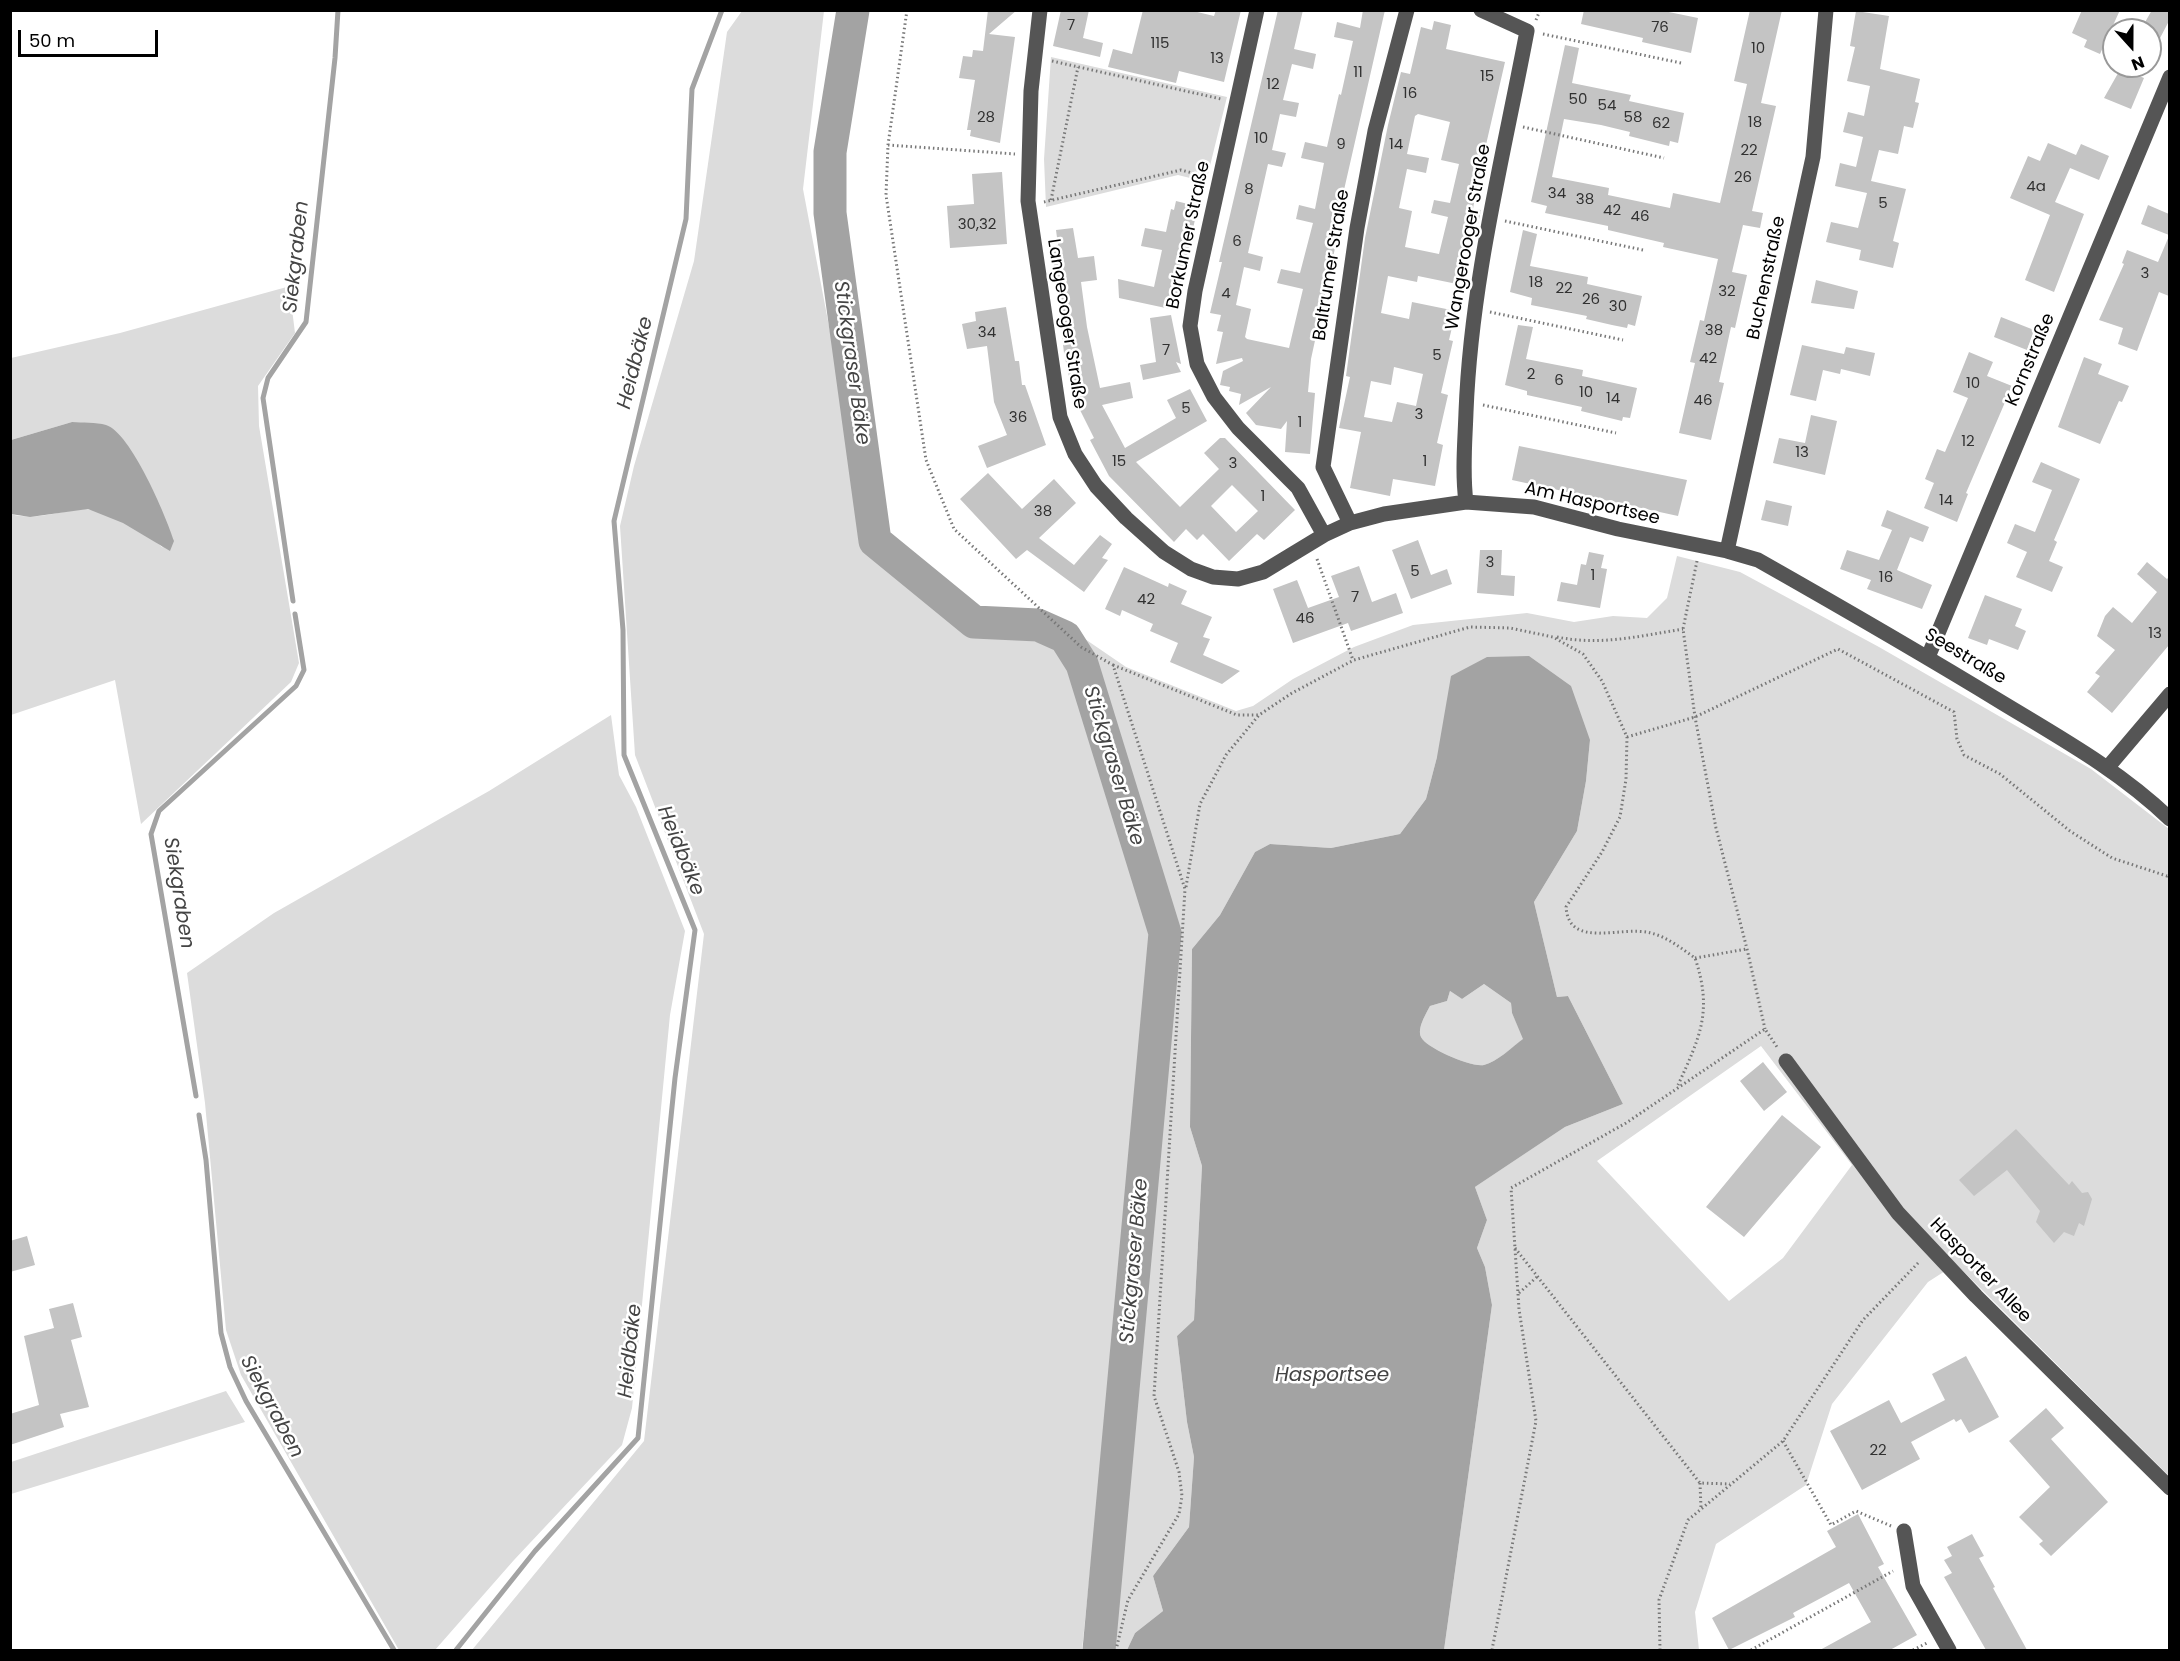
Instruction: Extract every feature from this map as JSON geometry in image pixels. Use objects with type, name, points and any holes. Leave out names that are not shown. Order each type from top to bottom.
[{"type":"street","name":"Langeooger Straße","points":[[1040,10],[1034,57],[1029,206],[1060,417],[1075,454],[1096,486],[1126,518],[1164,552],[1191,569],[1213,577],[1238,579],[1263,572],[1318,539]]},
{"type":"street","name":"Borkumer Straße","points":[[1257,10],[1195,291],[1190,326],[1197,364],[1214,397],[1238,428],[1298,488],[1318,539]]},
{"type":"street","name":"Baltrumer Straße","points":[[1350,523],[1323,467],[1357,228],[1375,131],[1407,10]]},
{"type":"street","points":[[1481,10],[1527,31]]},
{"type":"street","name":"Buchenstraße","points":[[1727,551],[1813,158],[1826,10]]},
{"type":"street","name":"Wangerooger Straße","points":[[1466,502],[1464,482],[1467,402],[1474,309],[1488,218],[1527,31]]},
{"type":"street","name":"Kornstraße","points":[[1928,657],[2169,77]]},
{"type":"street","name":"Am Hasportsee","points":[[1318,539],[1350,523],[1384,514],[1466,502],[1534,507],[1618,530],[1727,551]]},
{"type":"street","name":"Seestraße","points":[[1727,551],[1758,560],[1928,657],[2108,767],[2139,789],[2169,819]]},
{"type":"street","points":[[2108,767],[2169,694]]},
{"type":"street","name":"Hasporter Allee","points":[[1786,1061],[1898,1213],[2169,1488]]},
{"type":"street","points":[[1904,1531],[1913,1586],[1949,1650]]},
{"type":"path","points":[[907,10],[888,145],[886,195],[926,460],[954,529],[1081,646],[1113,664],[1237,715],[1259,716]]},
{"type":"path","points":[[1527,31],[1681,63]]},
{"type":"path","points":[[1034,57],[1237,103]]},
{"type":"path","points":[[1051,200],[1078,67]]},
{"type":"path","points":[[1509,124],[1664,158]]},
{"type":"path","points":[[888,145],[1029,155]]},
{"type":"path","points":[[1029,206],[1181,171],[1220,180]]},
{"type":"path","points":[[1488,218],[1643,250]]},
{"type":"path","points":[[1474,309],[1623,340]]},
{"type":"path","points":[[1467,402],[1616,433]]},
{"type":"path","points":[[1318,539],[1353,660]]},
{"type":"path","points":[[1700,547],[1683,629],[1695,717],[1716,828],[1765,1029],[1786,1061]]},
{"type":"path","points":[[1116,1650],[1128,1600],[1179,1514],[1182,1496],[1179,1472],[1154,1396],[1185,889],[1200,804],[1226,755],[1259,716],[1292,693],[1353,660],[1470,627],[1510,627],[1581,642],[1607,642],[1683,629]]},
{"type":"path","points":[[1553,637],[1583,654],[1602,681],[1627,736],[1626,779],[1620,817],[1602,852],[1566,907],[1566,917],[1572,926],[1590,933],[1650,932],[1669,940],[1695,958],[1705,998],[1699,1041],[1678,1086]]},
{"type":"path","points":[[1627,736],[1695,717],[1838,649],[1954,712],[1957,739],[1964,755],[2000,774],[2070,831],[2112,858],[2167,876],[2169,874]]},
{"type":"path","points":[[1113,664],[1185,889]]},
{"type":"path","points":[[1695,958],[1747,948]]},
{"type":"path","points":[[1492,1650],[1536,1421],[1518,1293],[1511,1188],[1626,1123],[1765,1029]]},
{"type":"path","points":[[1515,1247],[1700,1483],[1701,1509]]},
{"type":"path","points":[[1660,1650],[1659,1600],[1688,1520],[1784,1441],[1863,1320],[1932,1249]]},
{"type":"path","points":[[1518,1293],[1538,1276]]},
{"type":"path","points":[[1784,1441],[1831,1525],[1856,1511],[1904,1531]]},
{"type":"path","points":[[1700,1483],[1732,1484]]},
{"type":"path","points":[[1751,1650],[1909,1562]]},
{"type":"shaded area","points":[[742,11],[824,11],[803,189],[870,543],[964,627],[1045,638],[1071,657],[1156,928],[1082,1650],[472,1650],[644,1441],[704,934],[635,755],[620,526],[634,466],[694,261],[727,32]]},
{"type":"shaded area","points":[[1051,57],[1227,97],[1206,182],[1178,175],[1046,207],[1044,159]]},
{"type":"shaded area","points":[[294,285],[291,301],[295,333],[258,386],[259,426],[299,663],[291,682],[141,824],[115,680],[11,715],[11,514],[38,516],[84,509],[92,510],[126,523],[163,548],[72,422],[11,440],[11,358],[120,333]]},
{"type":"shaded area","points":[[1677,556],[1740,572],[1879,647],[2091,769],[2169,829],[2169,1476],[1956,1264],[1928,1282],[1832,1404],[1806,1485],[1716,1544],[1695,1612],[1699,1650],[1444,1650],[1492,1305],[1485,1267],[1477,1248],[1487,1220],[1475,1187],[1565,1127],[1623,1104],[1568,996],[1557,997],[1534,902],[1577,831],[1586,781],[1590,740],[1437,757],[1426,799],[1400,834],[1331,848],[1270,844],[1255,852],[1220,915],[1192,949],[1190,1127],[1202,1166],[1194,1320],[1177,1336],[1187,1422],[1194,1457],[1189,1527],[1153,1576],[1163,1611],[1135,1633],[1127,1650],[1085,1650],[1150,1256],[1177,931],[1095,681],[1079,651],[1085,639],[1126,667],[1236,711],[1253,706],[1293,679],[1354,647],[1413,625],[1527,613],[1574,622],[1613,616],[1647,618],[1667,598]],"holes":[[[1761,1046],[1852,1165],[1783,1258],[1729,1301],[1597,1161]]]},
{"type":"shaded area","points":[[611,715],[619,775],[636,807],[685,931],[670,1015],[632,1408],[622,1445],[514,1560],[435,1650],[399,1650],[241,1375],[226,1330],[205,1103],[187,973],[274,913],[489,791]]},
{"type":"shaded area","points":[[1484,984],[1511,1003],[1512,1013],[1524,1039],[1499,1058],[1484,1065],[1478,1065],[1440,1051],[1421,1037],[1422,1021],[1430,1006],[1447,1001],[1450,991],[1462,999]]},
{"type":"shaded area","points":[[226,1391],[245,1422],[11,1494],[11,1462]]},
{"type":"water","points":[[72,422],[106,425],[116,431],[126,443],[164,513],[174,541],[170,551],[123,523],[88,509],[30,517],[11,514],[11,440]]},
{"type":"water","name":"Hasportsee","points":[[1529,656],[1571,686],[1590,740],[1586,781],[1577,831],[1534,902],[1557,997],[1568,996],[1623,1104],[1565,1127],[1475,1187],[1487,1220],[1477,1248],[1485,1267],[1492,1305],[1444,1650],[1127,1650],[1135,1633],[1163,1611],[1153,1576],[1189,1527],[1194,1457],[1187,1422],[1177,1336],[1194,1320],[1202,1166],[1190,1127],[1192,949],[1220,915],[1255,852],[1270,844],[1331,848],[1400,834],[1426,799],[1437,757],[1451,676],[1487,657]],"holes":[[[1484,984],[1511,1003],[1512,1013],[1523,1039],[1499,1058],[1484,1065],[1460,1060],[1431,1046],[1421,1037],[1421,1025],[1430,1006],[1447,1001],[1450,991],[1462,999]]]},
{"type":"building","points":[[988,10],[1017,10],[989,34],[1015,37],[1000,143],[970,136],[971,130],[967,130],[975,80],[959,78],[963,56],[972,57],[973,50],[983,51]]},
{"type":"building","points":[[1061,10],[1089,10],[1083,38],[1103,43],[1100,57],[1053,46]]},
{"type":"building","points":[[1143,10],[1189,10],[1214,16],[1216,10],[1241,10],[1224,82],[1179,71],[1176,83],[1108,67],[1113,49],[1132,54]]},
{"type":"building","points":[[1278,10],[1303,10],[1294,49],[1316,54],[1313,69],[1292,64],[1283,100],[1299,103],[1296,117],[1280,114],[1272,150],[1286,153],[1282,167],[1268,164],[1248,253],[1263,257],[1260,271],[1244,267],[1236,305],[1251,309],[1245,337],[1247,339],[1289,348],[1303,289],[1277,283],[1281,269],[1300,273],[1313,223],[1296,219],[1299,205],[1315,209],[1324,163],[1301,158],[1305,142],[1327,147],[1339,94],[1341,95],[1353,41],[1334,37],[1337,22],[1360,28],[1363,10],[1385,10],[1331,247],[1335,248],[1311,359],[1308,392],[1315,393],[1310,454],[1285,452],[1287,421],[1281,429],[1256,425],[1246,413],[1271,387],[1239,405],[1241,394],[1229,391],[1230,387],[1220,385],[1223,371],[1243,361],[1242,358],[1216,364],[1223,332],[1217,331],[1221,315],[1210,313],[1222,262],[1219,262]]},
{"type":"building","points":[[1584,10],[1659,10],[1698,18],[1691,53],[1642,42],[1643,38],[1581,24]]},
{"type":"building","points":[[1750,10],[1782,10],[1761,103],[1776,106],[1752,211],[1763,213],[1760,228],[1743,225],[1732,272],[1747,275],[1735,328],[1731,327],[1719,382],[1724,383],[1711,440],[1679,433],[1695,363],[1690,362],[1700,320],[1704,321],[1718,259],[1663,247],[1664,243],[1608,230],[1608,226],[1545,213],[1547,206],[1531,202],[1565,45],[1579,48],[1572,83],[1631,95],[1629,101],[1684,113],[1678,143],[1670,141],[1669,146],[1629,136],[1630,132],[1564,119],[1552,177],[1609,188],[1608,195],[1670,208],[1673,193],[1720,203],[1747,84],[1734,81]]},
{"type":"building","points":[[2082,10],[2120,10],[2116,18],[2102,18],[2100,54],[2084,47],[2087,40],[2072,33]]},
{"type":"building","points":[[2152,10],[2169,10],[2169,21],[2162,34],[2162,18],[2147,18]]},
{"type":"building","points":[[1856,11],[1889,16],[1880,69],[1920,79],[1915,102],[1919,103],[1913,128],[1904,126],[1898,154],[1879,150],[1871,181],[1906,189],[1893,241],[1899,243],[1893,268],[1859,260],[1861,250],[1826,242],[1831,222],[1858,228],[1867,193],[1835,186],[1840,163],[1856,167],[1863,137],[1843,132],[1848,112],[1864,116],[1870,86],[1847,81],[1855,47],[1850,46]]},
{"type":"building","points":[[1434,21],[1451,25],[1446,49],[1505,62],[1477,184],[1473,209],[1481,210],[1478,224],[1470,222],[1457,284],[1418,276],[1417,282],[1388,276],[1381,313],[1409,319],[1412,302],[1456,311],[1449,340],[1453,341],[1441,393],[1448,395],[1437,443],[1443,445],[1435,486],[1393,479],[1390,496],[1350,488],[1361,432],[1339,428],[1350,377],[1346,376],[1365,238],[1388,125],[1401,72],[1410,74],[1421,27],[1432,30]],"holes":[[[1418,114],[1450,122],[1441,160],[1459,164],[1450,203],[1434,200],[1431,213],[1448,217],[1439,254],[1405,247],[1412,211],[1399,208],[1407,169],[1426,173],[1429,158],[1407,154],[1415,116]],[[1394,367],[1423,374],[1416,406],[1397,402],[1392,422],[1364,417],[1371,381],[1391,385]]]},
{"type":"building","points":[[2115,78],[2144,78],[2131,109],[2104,98]]},
{"type":"building","points":[[2048,143],[2076,155],[2081,144],[2109,156],[2099,180],[2070,168],[2055,202],[2084,214],[2054,292],[2025,280],[2050,215],[2010,198],[2028,156],[2040,161]]},
{"type":"building","points":[[1002,172],[1007,244],[950,248],[947,206],[974,204],[972,174]]},
{"type":"building","points":[[1176,201],[1192,205],[1190,214],[1196,215],[1175,310],[1119,298],[1118,279],[1154,287],[1162,250],[1141,246],[1145,228],[1166,232],[1171,209],[1174,210]]},
{"type":"building","points":[[2148,205],[2169,214],[2169,235],[2141,224]]},
{"type":"building","points":[[1073,228],[1078,258],[1094,256],[1097,280],[1081,282],[1087,327],[1100,388],[1130,382],[1133,398],[1102,405],[1125,448],[1176,418],[1167,400],[1190,389],[1207,421],[1136,462],[1180,507],[1219,469],[1204,453],[1220,438],[1225,438],[1295,510],[1264,540],[1257,534],[1229,561],[1203,534],[1197,540],[1186,529],[1174,542],[1109,476],[1090,440],[1094,438],[1080,410],[1076,410],[1064,353],[1052,246],[1058,245],[1056,230]],"holes":[[[1232,485],[1258,511],[1236,532],[1211,506]]]},
{"type":"building","points":[[1523,230],[1537,234],[1530,266],[1588,277],[1587,284],[1642,296],[1635,326],[1628,324],[1627,328],[1612,325],[1586,319],[1587,316],[1531,305],[1532,298],[1510,292]]},
{"type":"building","points":[[2169,236],[2169,296],[2159,292],[2137,351],[2118,344],[2123,328],[2099,320],[2124,264],[2122,263],[2127,250],[2158,262]]},
{"type":"building","points":[[1816,280],[1858,291],[1854,309],[1811,303]]},
{"type":"building","points":[[1006,307],[1015,361],[1019,361],[1022,385],[1025,385],[1046,445],[987,468],[978,446],[1007,435],[994,402],[987,346],[967,349],[962,324],[976,321],[975,312]]},
{"type":"building","points":[[1171,315],[1181,364],[1176,362],[1181,372],[1143,380],[1140,365],[1156,362],[1150,318]]},
{"type":"building","points":[[2001,317],[2034,330],[2027,350],[1994,337]]},
{"type":"building","points":[[1518,325],[1533,327],[1526,359],[1583,370],[1582,376],[1637,388],[1630,418],[1623,417],[1622,421],[1581,411],[1582,407],[1527,395],[1527,391],[1505,385]]},
{"type":"building","points":[[1802,345],[1844,354],[1846,347],[1875,353],[1870,376],[1841,369],[1840,374],[1823,370],[1816,401],[1790,395]]},
{"type":"building","points":[[1969,352],[1993,362],[1987,376],[2012,386],[1966,493],[1968,494],[1957,522],[1924,508],[1934,483],[1925,479],[1937,449],[1945,452],[1968,398],[1953,392]]},
{"type":"building","points":[[2084,357],[2102,364],[2098,374],[2129,386],[2122,402],[2119,401],[2100,444],[2058,427]]},
{"type":"building","points":[[1811,415],[1837,421],[1825,475],[1773,463],[1779,438],[1805,443]]},
{"type":"building","points":[[1519,446],[1687,480],[1678,516],[1512,480]]},
{"type":"building","points":[[2041,462],[2080,479],[2054,540],[2057,542],[2049,561],[2063,567],[2052,592],[2016,577],[2027,552],[2007,543],[2015,524],[2035,532],[2052,490],[2032,482]]},
{"type":"building","points":[[988,473],[1022,509],[1054,479],[1076,503],[1039,538],[1074,565],[1100,535],[1112,544],[1102,558],[1108,560],[1084,592],[1027,550],[1016,559],[960,499]]},
{"type":"building","points":[[1766,500],[1792,506],[1788,526],[1761,520]]},
{"type":"building","points":[[1887,510],[1929,527],[1923,542],[1910,537],[1897,570],[1932,585],[1922,609],[1867,589],[1871,580],[1840,569],[1847,550],[1879,560],[1892,530],[1881,526]]},
{"type":"building","points":[[1418,540],[1431,575],[1447,569],[1452,584],[1411,599],[1392,550]]},
{"type":"building","points":[[1480,550],[1502,550],[1501,575],[1515,576],[1514,596],[1477,593]]},
{"type":"building","points":[[1589,552],[1604,555],[1601,568],[1607,569],[1600,608],[1557,601],[1561,582],[1577,585],[1581,564],[1586,565]]},
{"type":"building","points":[[2147,562],[2167,579],[2169,577],[2169,645],[2112,713],[2087,692],[2100,676],[2095,673],[2115,650],[2097,636],[2105,616],[2113,607],[2132,623],[2157,592],[2137,574]]},
{"type":"building","points":[[1359,566],[1372,602],[1396,593],[1403,613],[1351,631],[1348,623],[1293,643],[1273,589],[1297,580],[1308,608],[1339,597],[1331,576]]},
{"type":"building","points":[[1124,567],[1168,587],[1169,583],[1187,591],[1181,604],[1212,617],[1203,637],[1210,639],[1203,655],[1240,671],[1222,684],[1170,662],[1178,643],[1150,631],[1153,624],[1122,610],[1120,616],[1105,609]]},
{"type":"building","points":[[1985,595],[2022,609],[2015,626],[2026,631],[2018,650],[1989,639],[1987,645],[1968,638]]},
{"type":"building","points":[[1763,1062],[1787,1092],[1764,1111],[1740,1081]]},
{"type":"building","points":[[1782,1115],[1821,1147],[1744,1237],[1706,1207]]},
{"type":"building","points":[[2016,1129],[2069,1185],[2072,1181],[2082,1193],[2088,1192],[2092,1199],[2084,1226],[2079,1223],[2074,1236],[2064,1232],[2054,1243],[2036,1222],[2040,1211],[2007,1170],[1974,1196],[1959,1180]]},
{"type":"building","points":[[27,1236],[35,1265],[10,1272],[10,1241]]},
{"type":"building","points":[[73,1303],[82,1337],[71,1340],[89,1407],[60,1414],[64,1427],[10,1445],[10,1414],[39,1405],[24,1336],[54,1328],[49,1309]]},
{"type":"building","points":[[1966,1356],[1999,1417],[1969,1433],[1961,1419],[1956,1422],[1954,1419],[1911,1442],[1920,1459],[1862,1490],[1830,1431],[1889,1400],[1901,1423],[1945,1400],[1932,1374]]},
{"type":"building","points":[[2046,1408],[2064,1428],[2051,1439],[2108,1502],[2051,1556],[2039,1544],[2043,1541],[2019,1517],[2050,1487],[2009,1441]]},
{"type":"building","points":[[1858,1514],[1884,1564],[1878,1567],[1917,1635],[1890,1650],[1820,1650],[1871,1622],[1849,1583],[1793,1613],[1795,1617],[1729,1650],[1712,1618],[1836,1547],[1827,1531]]},
{"type":"building","points":[[1972,1534],[1984,1556],[1979,1558],[1995,1587],[1993,1588],[2027,1650],[1986,1650],[1944,1577],[1952,1573],[1944,1560],[1952,1556],[1947,1547]]},
{"type":"waterway","name":"Siekgraben","points":[[293,601],[263,398],[268,378],[306,322],[335,58],[338,10]]},
{"type":"waterway","name":"Heidbäke","points":[[456,1650],[535,1551],[638,1438],[675,1078],[695,930],[624,755],[623,630],[614,521],[686,219],[692,89],[722,10]]},
{"type":"waterway","name":"Stickgraser Bäke","points":[[853,10],[830,152],[830,213],[875,541],[974,622],[1038,625],[1065,637],[1082,664],[1165,933],[1099,1650]]},
{"type":"waterway","name":"Siekgraben","points":[[196,1096],[151,834],[159,811],[296,686],[304,670],[295,614]]},
{"type":"waterway","name":"Siekgraben","points":[[199,1115],[206,1160],[221,1333],[230,1367],[246,1401],[394,1650]]}]
